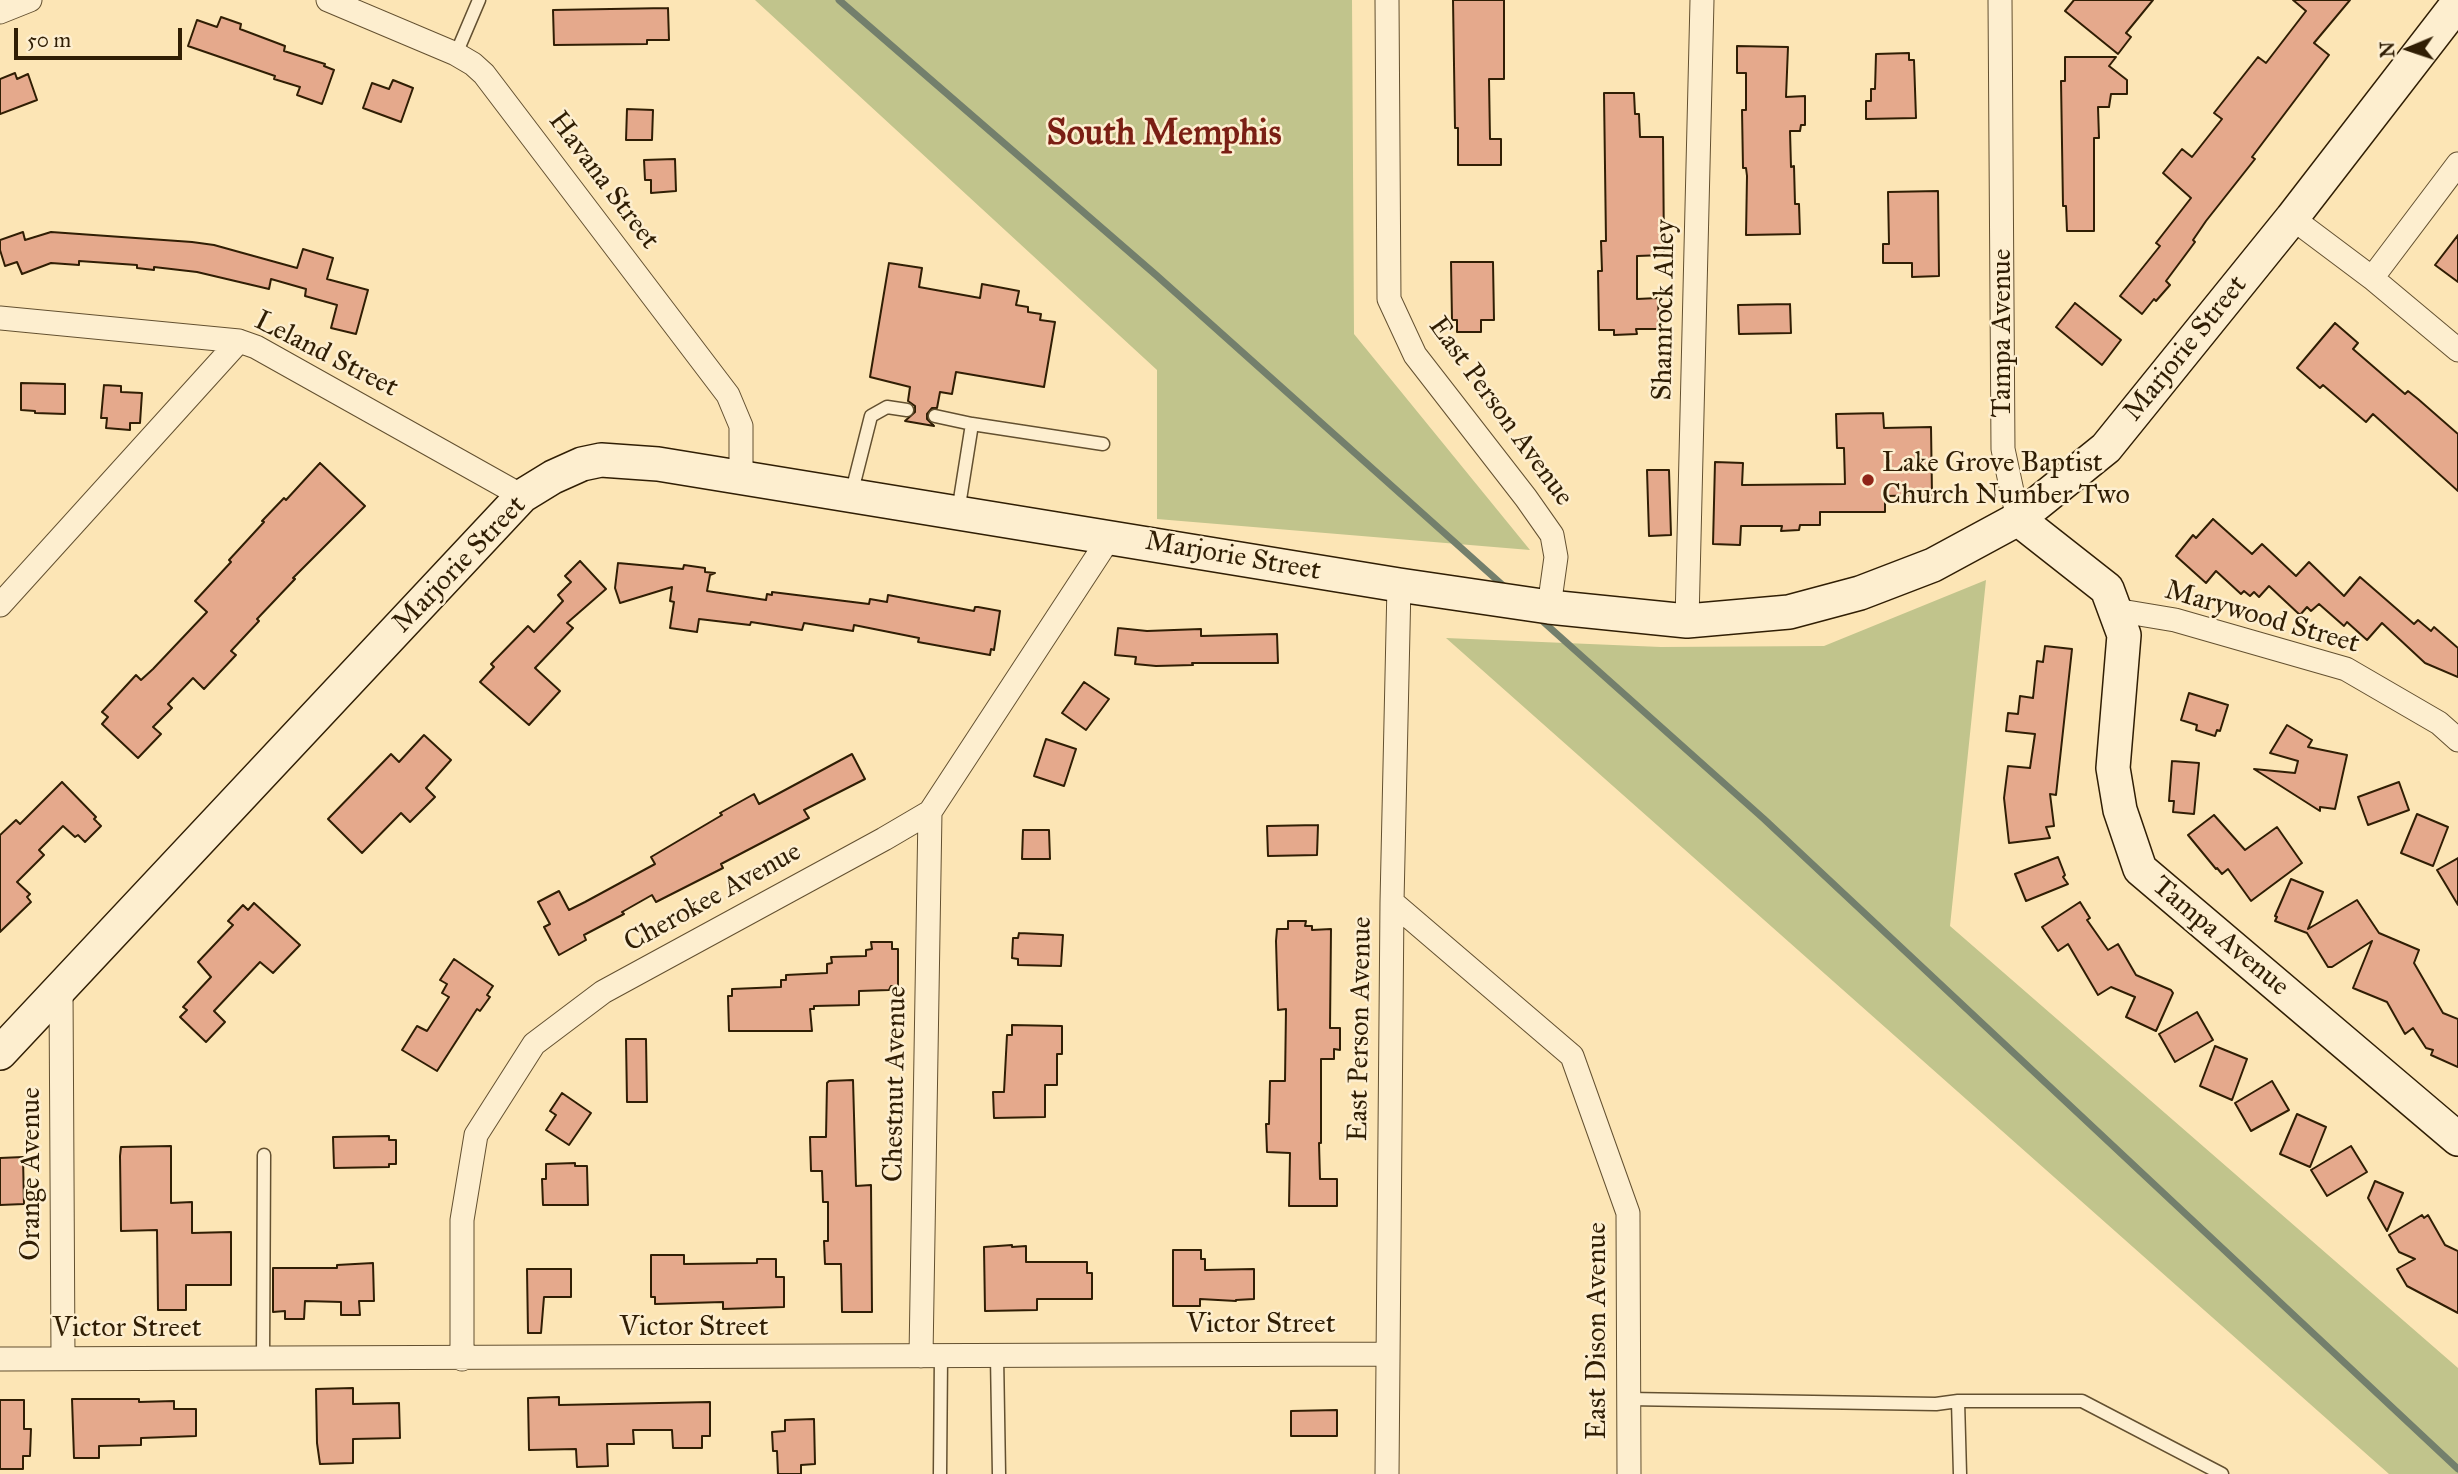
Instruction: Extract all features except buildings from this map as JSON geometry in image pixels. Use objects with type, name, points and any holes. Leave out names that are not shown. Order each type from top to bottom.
[{"type":"street","points":[[0,12],[30,0]]},
{"type":"street","name":"Havana Street","points":[[328,0],[456,54],[473,64],[494,87],[728,395],[741,426],[741,478]]},
{"type":"street","name":"East Person Avenue","points":[[1387,0],[1389,299],[1415,355],[1552,535],[1556,557],[1549,607]]},
{"type":"street","name":"Shamrock Alley","points":[[1687,621],[1702,0]]},
{"type":"street","name":"Tampa Avenue","points":[[2000,0],[2003,449],[2018,519],[2107,589],[2124,635],[2113,768],[2120,810],[2140,869],[2458,1139]]},
{"type":"street","name":"Marjorie Street","points":[[0,1053],[522,496],[553,477],[582,464],[601,460],[657,464],[1549,607],[1687,621],[1790,612],[1860,593],[1933,565],[2018,519],[2106,448],[2292,218],[2458,3]]},
{"type":"street","points":[[2372,278],[2458,164]]},
{"type":"street","points":[[2292,218],[2372,278],[2458,350]]},
{"type":"street","name":"Leland Street","points":[[0,318],[239,341],[256,347],[522,496]]},
{"type":"street","points":[[0,605],[239,341]]},
{"type":"street","name":"Cherokee Avenue","points":[[463,1359],[462,1220],[476,1135],[534,1044],[603,992],[930,812],[1110,537]]},
{"type":"street","name":"East Person Avenue","points":[[1387,1474],[1392,902],[1399,585]]},
{"type":"street","name":"Marywood Street","points":[[2115,610],[2175,620],[2346,669],[2439,723],[2458,740]]},
{"type":"street","name":"Chestnut Avenue","points":[[930,812],[931,1356]]},
{"type":"street","name":"East Dison Avenue","points":[[1392,902],[1572,1056],[1628,1213],[1629,1474]]},
{"type":"street","name":"Orange Avenue","points":[[61,990],[63,1358]]},
{"type":"street","name":"Victor Street","points":[[0,1359],[1388,1354]]},
{"type":"lane","points":[[456,54],[479,0]]},
{"type":"lane","points":[[851,495],[871,416],[887,407],[907,410]]},
{"type":"lane","points":[[935,416],[1103,444]]},
{"type":"lane","points":[[958,512],[972,424]]},
{"type":"lane","points":[[263,1359],[264,1155]]},
{"type":"lane","points":[[931,1356],[940,1474]]},
{"type":"lane","points":[[997,1356],[999,1474]]},
{"type":"lane","points":[[1629,1399],[1936,1404],[1958,1401],[2082,1401],[2222,1474]]},
{"type":"lane","points":[[1958,1401],[1960,1474]]},
{"type":"green space","points":[[755,0],[1352,0],[1354,334],[1530,550],[1157,519],[1157,370]]},
{"type":"green space","points":[[1986,580],[1950,926],[2458,1368],[2458,1474],[2389,1474],[1446,638],[1661,647],[1824,646]]},
{"type":"waterway","points":[[839,0],[1156,275],[1507,589]]},
{"type":"waterway","points":[[1539,618],[1764,819],[2458,1469]]},
{"type":"place","name":"Lake Grove Baptist Church Number Two","points":[[1868,480]]},
{"type":"district","name":"South Memphis","points":[[1164,135]]}]
